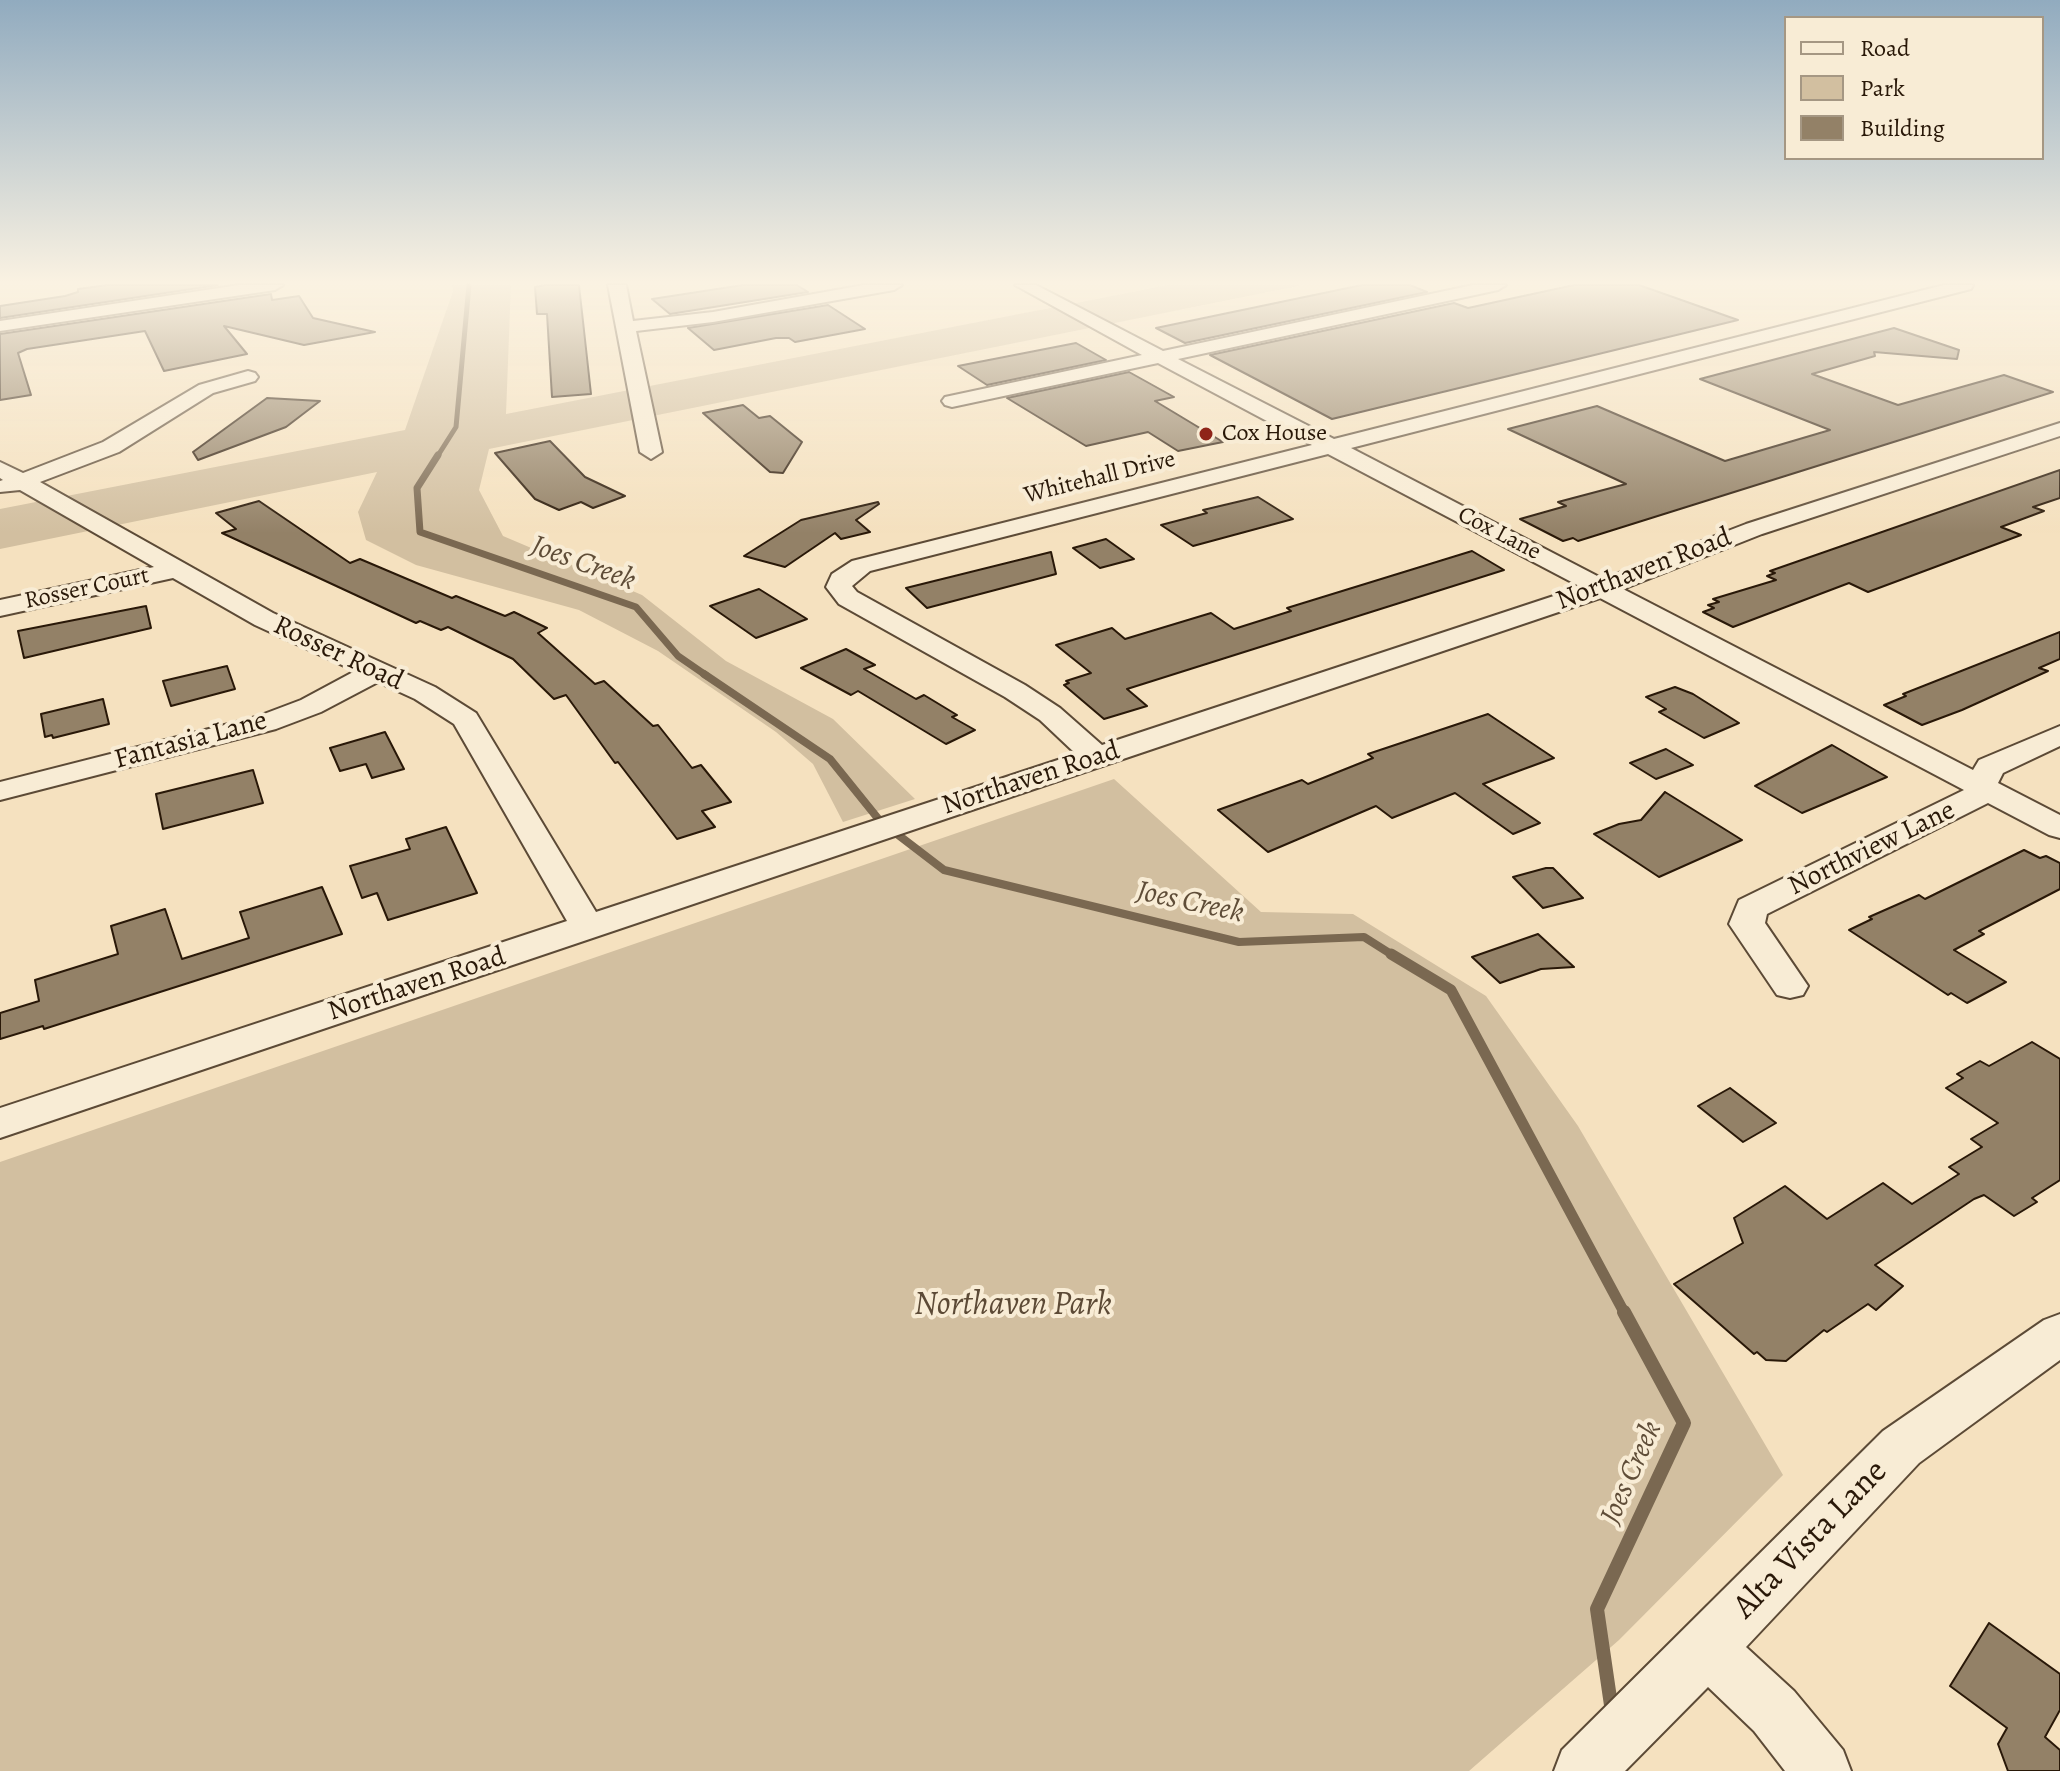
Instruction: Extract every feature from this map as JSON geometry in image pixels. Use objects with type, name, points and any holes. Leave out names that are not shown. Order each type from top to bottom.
[{"type":"street","points":[[635,368],[651,452]]},
{"type":"street","points":[[952,401],[1110,368]]},
{"type":"street","name":"Cox Lane","points":[[1180,368],[2060,828]]},
{"type":"street","name":"Whitehall Drive","points":[[1098,757],[1050,714],[1015,691],[848,598],[839,587],[841,579],[861,566],[1639,368]]},
{"type":"street","points":[[7,480],[111,447],[206,389],[248,377]]},
{"type":"street","name":"Northaven Road","points":[[0,1123],[1605,588],[1754,529],[2060,429]]},
{"type":"street","name":"Rosser Road","points":[[7,480],[264,619],[436,699],[466,719],[588,928]]},
{"type":"street","name":"Rosser Court","points":[[0,608],[174,570]]},
{"type":"street","name":"Fantasia Lane","points":[[0,791],[266,723],[311,706],[375,672]]},
{"type":"street","name":"Northview Lane","points":[[1790,986],[1747,924],[1751,908],[1976,798],[1990,767],[2060,735]]},
{"type":"street","name":"Alta Vista Lane","points":[[1583,1771],[1694,1662],[1901,1447],[2060,1334]]},
{"type":"street","points":[[1694,1662],[1774,1711],[1822,1771]]},
{"type":"green space","points":[[427,368],[508,368],[506,414],[744,368],[893,368],[489,449],[479,490],[503,536],[642,595],[726,661],[833,719],[915,799],[843,822],[813,764],[776,732],[658,651],[579,610],[416,565],[366,540],[358,512],[377,472],[0,549],[0,509],[405,430]]},
{"type":"green space","name":"Northaven Park","points":[[1114,779],[1261,912],[1353,914],[1486,996],[1578,1126],[1783,1475],[1619,1640],[1469,1771],[0,1771],[0,1162]]},
{"type":"building","points":[[0,368],[23,368],[31,395],[0,400]]},
{"type":"building","points":[[550,368],[588,368],[591,394],[552,397]]},
{"type":"building","points":[[961,368],[1070,368],[987,385]]},
{"type":"building","points":[[1234,368],[1543,368],[1332,419]]},
{"type":"building","points":[[1743,368],[1834,368],[1812,374],[1898,405],[2004,375],[2053,392],[1578,541],[1573,538],[1563,541],[1520,519],[1566,506],[1558,502],[1626,484],[1508,429],[1597,406],[1725,461],[1830,430],[1700,379]]},
{"type":"building","points":[[1129,372],[1174,397],[1155,401],[1223,442],[1178,451],[1148,432],[1086,446],[1007,398]]},
{"type":"building","points":[[267,398],[320,401],[286,427],[198,460],[193,452]]},
{"type":"building","points":[[743,405],[759,418],[770,416],[802,442],[783,473],[770,472],[703,413]]},
{"type":"building","points":[[550,441],[585,477],[625,496],[593,508],[581,502],[559,510],[535,499],[495,453]]},
{"type":"building","points":[[2060,470],[2060,498],[2033,507],[2044,511],[2001,527],[2021,535],[1868,592],[1849,583],[1733,627],[1703,612],[1714,608],[1708,605],[1719,602],[1713,599],[1776,580],[1767,576],[1775,573],[1770,571]]},
{"type":"building","points":[[1258,497],[1293,519],[1193,546],[1161,525],[1207,513],[1203,510]]},
{"type":"building","points":[[259,501],[350,563],[360,559],[452,598],[456,596],[505,616],[514,612],[547,628],[538,633],[595,684],[604,681],[653,726],[658,725],[692,768],[701,765],[731,802],[702,811],[715,827],[677,839],[618,762],[615,763],[566,695],[554,699],[513,659],[448,627],[441,630],[420,621],[416,623],[222,533],[236,529],[216,513]]},
{"type":"building","points":[[878,502],[856,520],[870,532],[841,539],[835,533],[785,567],[744,556],[801,520]]},
{"type":"building","points":[[1106,539],[1134,559],[1100,568],[1073,548]]},
{"type":"building","points":[[1472,551],[1504,570],[1127,689],[1147,706],[1104,719],[1064,685],[1069,683],[1066,681],[1091,673],[1056,645],[1112,628],[1125,639],[1211,613],[1234,629],[1291,611],[1287,608]]},
{"type":"building","points":[[1051,552],[1056,574],[927,608],[906,588]]},
{"type":"building","points":[[759,589],[807,619],[756,638],[710,606]]},
{"type":"building","points":[[146,606],[151,628],[24,658],[18,631]]},
{"type":"building","points":[[2060,632],[2060,659],[2039,668],[2048,671],[1962,710],[1922,725],[1884,705],[1906,696],[1903,694]]},
{"type":"building","points":[[846,649],[875,665],[864,669],[916,699],[924,695],[975,730],[946,744],[858,691],[851,695],[801,668]]},
{"type":"building","points":[[227,666],[235,689],[171,706],[163,681]]},
{"type":"building","points":[[1675,687],[1693,694],[1739,723],[1704,738],[1659,712],[1666,709],[1646,697]]},
{"type":"building","points":[[103,699],[109,724],[53,738],[52,735],[45,737],[41,714]]},
{"type":"building","points":[[1488,714],[1554,758],[1483,784],[1540,823],[1513,834],[1455,793],[1392,818],[1376,806],[1268,852],[1218,810],[1302,780],[1308,784],[1373,758],[1368,754]]},
{"type":"building","points":[[385,732],[404,769],[372,778],[366,764],[340,771],[330,748]]},
{"type":"building","points":[[1832,745],[1887,777],[1802,813],[1755,786]]},
{"type":"building","points":[[1666,749],[1693,765],[1656,779],[1630,763]]},
{"type":"building","points":[[253,770],[263,803],[163,829],[156,794]]},
{"type":"building","points":[[1665,792],[1742,840],[1659,877],[1594,834],[1619,824],[1641,820]]},
{"type":"building","points":[[446,827],[477,893],[388,920],[377,893],[362,898],[350,866],[410,849],[406,839]]},
{"type":"building","points":[[2024,850],[2060,863],[2060,889],[1979,931],[1984,934],[1954,950],[2006,982],[1967,1003],[1951,993],[1948,995],[1849,930],[1872,919],[1869,917],[1919,895],[1925,899]]},
{"type":"building","points":[[1553,868],[1583,898],[1543,908],[1513,877]]},
{"type":"building","points":[[322,887],[342,934],[44,1029],[43,1026],[0,1039],[0,1013],[39,1001],[35,980],[118,954],[111,926],[165,909],[182,959],[249,938],[240,912]]},
{"type":"building","points":[[1538,934],[1574,967],[1541,969],[1500,983],[1472,957]]},
{"type":"building","points":[[2032,1042],[2060,1059],[2060,1180],[2032,1198],[2037,1202],[2014,1216],[1984,1195],[1974,1199],[1875,1265],[1903,1286],[1876,1310],[1868,1304],[1827,1332],[1824,1330],[1786,1361],[1766,1360],[1757,1352],[1754,1354],[1674,1284],[1743,1243],[1734,1218],[1785,1186],[1827,1219],[1883,1183],[1912,1204],[1959,1174],[1949,1167],[1982,1147],[1971,1139],[1998,1123],[1946,1088],[1963,1078],[1957,1074],[1980,1061],[1989,1066]]},
{"type":"building","points":[[1730,1088],[1776,1123],[1743,1142],[1698,1106]]},
{"type":"building","points":[[1989,1623],[2060,1674],[2060,1710],[2045,1737],[2060,1750],[2060,1771],[2008,1771],[1998,1744],[2007,1728],[1950,1686]]},
{"type":"waterway","name":"Joes Creek","points":[[437,457],[456,427],[461,368]]},
{"type":"waterway","name":"Joes Creek","points":[[438,455],[417,488],[420,532],[636,607],[678,656],[707,676]]},
{"type":"waterway","name":"Joes Creek","points":[[704,674],[830,759],[880,821],[944,870],[1239,942],[1364,937],[1394,956]]},
{"type":"waterway","name":"Joes Creek","points":[[1391,954],[1451,990],[1625,1314]]},
{"type":"waterway","name":"Joes Creek","points":[[1612,1712],[1597,1609],[1684,1423],[1624,1312]]},
{"type":"place","name":"Cox House","points":[[1206,434]]}]
